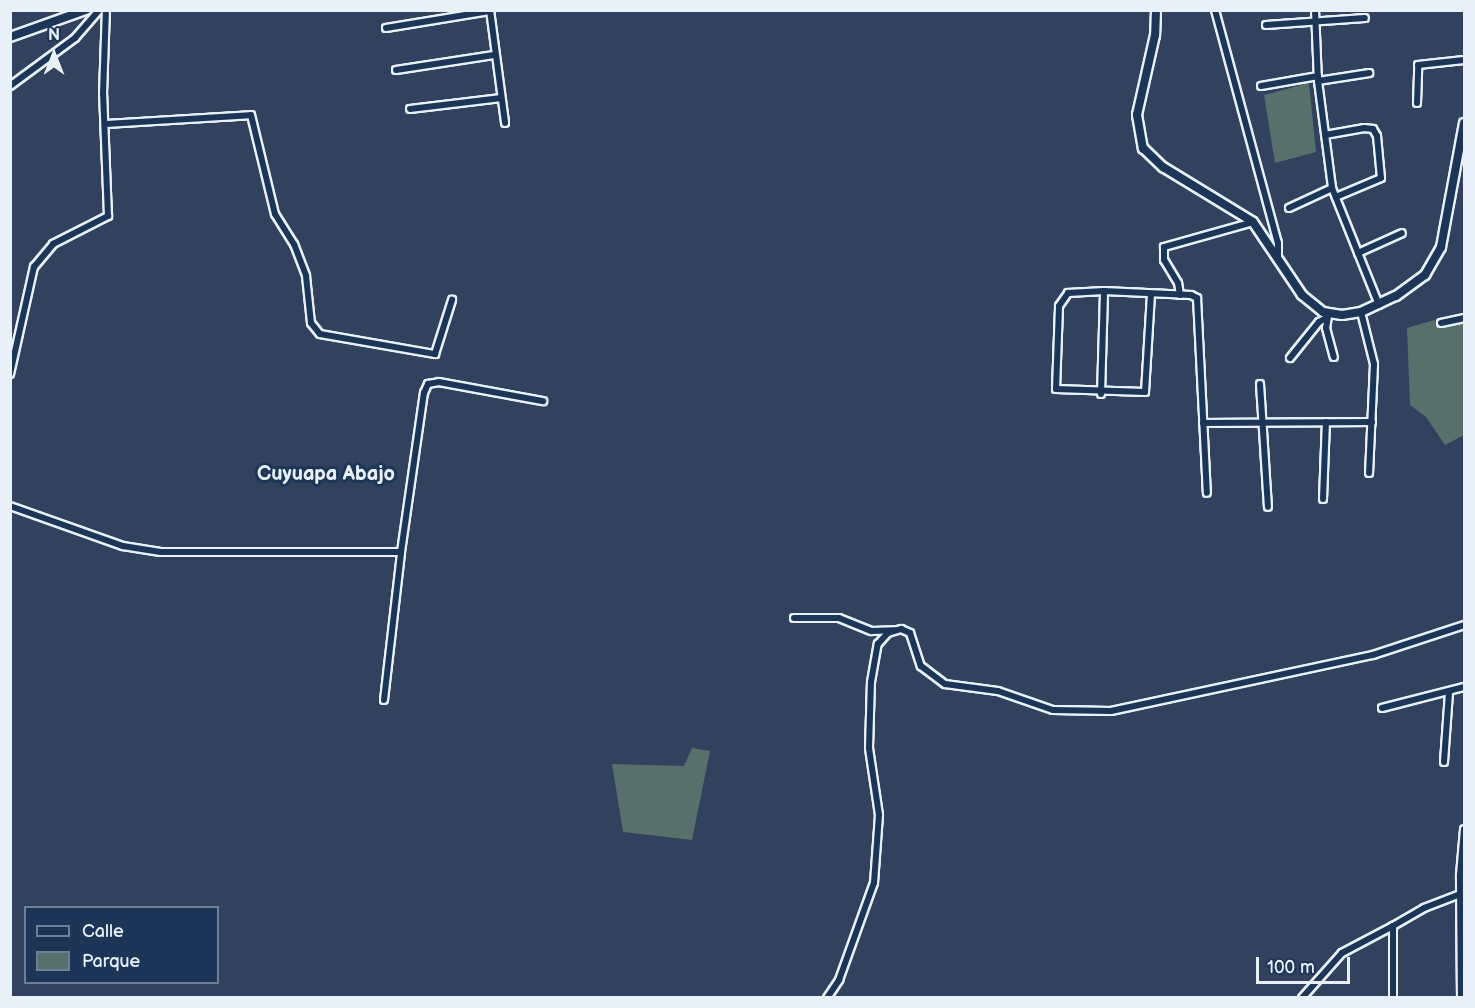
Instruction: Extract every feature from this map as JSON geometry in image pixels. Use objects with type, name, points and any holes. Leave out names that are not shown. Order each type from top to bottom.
[{"type":"street","points":[[10,37],[86,10]]},
{"type":"street","points":[[10,86],[75,38],[99,10]]},
{"type":"street","points":[[10,374],[34,267],[53,244],[108,216],[105,124],[106,10]]},
{"type":"street","points":[[1156,10],[1155,35],[1137,115],[1138,138],[1151,158],[1163,167],[1253,222],[1302,295],[1329,316],[1334,357]]},
{"type":"street","points":[[1215,10],[1278,243],[1278,258]]},
{"type":"street","points":[[1315,10],[1318,79],[1332,188],[1379,305]]},
{"type":"street","points":[[386,28],[490,11],[494,55],[505,123]]},
{"type":"street","points":[[1266,25],[1365,18]]},
{"type":"street","points":[[396,70],[494,55]]},
{"type":"street","points":[[1417,103],[1418,65],[1464,60]]},
{"type":"street","points":[[1261,86],[1369,73]]},
{"type":"street","points":[[410,109],[501,98]]},
{"type":"street","points":[[105,124],[251,116],[275,214],[294,244],[306,276],[311,323],[320,334],[435,354],[452,300]]},
{"type":"street","points":[[1290,358],[1319,322],[1329,316],[1361,312],[1379,305],[1420,279],[1435,260],[1446,225],[1464,123]]},
{"type":"street","points":[[1324,135],[1364,128],[1373,129],[1377,136],[1381,178],[1336,197]]},
{"type":"street","points":[[1289,207],[1332,188]]},
{"type":"street","points":[[1180,295],[1178,283],[1164,260],[1164,247],[1253,222]]},
{"type":"street","points":[[1358,253],[1402,233]]},
{"type":"street","points":[[1151,294],[1145,392],[1101,394],[1063,391],[1056,389],[1054,382],[1061,298],[1078,291],[1180,295],[1197,298],[1207,493]]},
{"type":"street","points":[[1101,394],[1104,291]]},
{"type":"street","points":[[1361,312],[1374,364],[1369,473]]},
{"type":"street","points":[[1441,323],[1464,318]]},
{"type":"street","points":[[384,700],[401,552],[424,393],[428,384],[439,382],[543,401]]},
{"type":"street","points":[[1260,384],[1268,507]]},
{"type":"street","points":[[1323,499],[1326,422]]},
{"type":"street","points":[[1203,423],[1372,422]]},
{"type":"street","points":[[10,506],[123,546],[161,552],[401,552]]},
{"type":"street","points":[[794,618],[839,618],[872,631],[895,630],[910,633],[921,666],[945,684],[998,691],[1061,711],[1120,710],[1236,687],[1303,667],[1373,655],[1464,625]]},
{"type":"street","points":[[827,998],[840,980],[874,883],[879,815],[869,748],[871,682],[878,644],[895,630]]},
{"type":"street","points":[[1382,708],[1464,687]]},
{"type":"street","points":[[1444,762],[1449,692]]},
{"type":"street","points":[[1461,998],[1460,894],[1464,829]]},
{"type":"street","points":[[1302,998],[1342,953],[1424,908],[1460,894]]},
{"type":"street","points":[[1393,926],[1393,998]]},
{"type":"green space","points":[[1309,83],[1316,152],[1275,163],[1264,95]]},
{"type":"green space","points":[[1434,320],[1440,326],[1464,322],[1464,435],[1445,445],[1426,417],[1410,405],[1407,328]]},
{"type":"green space","points":[[692,748],[710,751],[692,840],[623,832],[612,764],[684,766]]},
{"type":"district","name":"Cuyuapa Abajo","points":[[326,474]]}]
